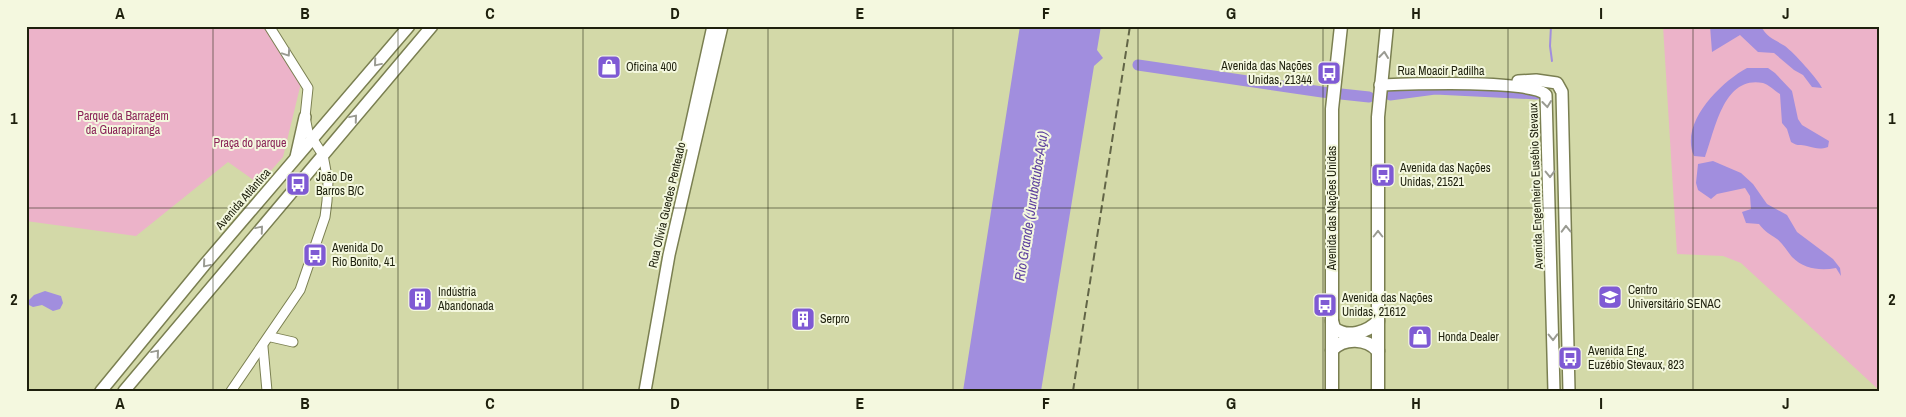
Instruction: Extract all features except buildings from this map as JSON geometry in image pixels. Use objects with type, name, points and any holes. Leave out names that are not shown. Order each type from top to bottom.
[{"type":"highway","name":"Avenida das Nações Unidas","points":[[1332,391],[1332,109],[1340,26]]},
{"type":"highway","points":[[1378,391],[1379,109],[1387,26]]},
{"type":"highway","points":[[1332,321],[1334,328],[1339,332],[1363,332],[1370,330],[1378,321]]},
{"type":"highway","points":[[1332,350],[1337,344],[1352,341],[1369,343],[1378,351]]},
{"type":"main road","name":"Avenida Atlântica","points":[[100,391],[409,26]]},
{"type":"main road","points":[[124,391],[432,26]]},
{"type":"main road","name":"Rua Olívia Guedes Penteado","points":[[639,391],[713,26]]},
{"type":"main road","name":"Rua Olívia Guedes Penteado","points":[[645,391],[659,297],[722,26]]},
{"type":"main road","points":[[1501,85],[1536,80],[1552,80],[1561,88],[1569,391]]},
{"type":"main road","name":"Rua Moacir Padilha","points":[[1380,88],[1501,85]]},
{"type":"main road","name":"Avenida Engenheiro Eusébio Stevaux","points":[[1501,85],[1540,89],[1547,97],[1554,391]]},
{"type":"main road","points":[[296,159],[305,117]]},
{"type":"street","points":[[231,391],[271,336],[300,290],[325,217],[328,182],[323,155],[312,140],[305,117],[308,88],[269,26]]},
{"type":"street","points":[[271,336],[293,342]]},
{"type":"street","points":[[263,346],[267,391]]},
{"type":"green space","name":"Parque da Barragem da Guarapiranga","points":[[26,26],[264,26],[301,83],[283,157],[259,184],[228,162],[136,236],[26,221]]},
{"type":"green space","points":[[1663,26],[1880,26],[1880,391],[1741,263],[1723,256],[1677,254]]},
{"type":"water","name":"Rio Grande (Jurubatuba-Açú)","points":[[1020,26],[1101,26],[1097,50],[1103,58],[1094,66],[1041,391],[963,391]]},
{"type":"water","points":[[1710,26],[1761,26],[1768,36],[1794,54],[1822,88],[1812,87],[1803,75],[1774,53],[1758,52],[1740,35],[1712,52]]},
{"type":"water","points":[[1747,68],[1768,68],[1775,73],[1792,91],[1798,119],[1802,125],[1829,141],[1828,147],[1818,148],[1791,142],[1787,129],[1782,123],[1780,94],[1763,83],[1749,83],[1738,88],[1723,107],[1705,157],[1694,156],[1691,143],[1692,130],[1697,117],[1715,93]]},
{"type":"water","points":[[1713,161],[1741,173],[1753,184],[1767,204],[1787,215],[1797,232],[1833,259],[1840,268],[1841,276],[1836,268],[1818,269],[1807,267],[1792,257],[1779,241],[1759,224],[1746,223],[1742,212],[1751,209],[1750,196],[1745,188],[1717,194],[1711,199],[1698,190],[1696,183],[1698,164]]},
{"type":"water","points":[[45,291],[61,296],[63,303],[60,309],[53,311],[42,305],[33,307],[29,305],[28,301],[34,295]]},
{"type":"waterway","points":[[1551,26],[1550,46],[1552,61]]},
{"type":"waterway","points":[[1138,65],[1369,97]]},
{"type":"waterway","points":[[1390,95],[1435,89],[1537,94]]},
{"type":"railway","points":[[1073,391],[1130,26]]},
{"type":"place","name":"Oficina 400","points":[[609,67]]},
{"type":"place","name":"Avenida das Nações Unidas, 21344","points":[[1329,73]]},
{"type":"place","name":"Avenida das Nações Unidas, 21521","points":[[1383,175]]},
{"type":"place","name":"João De Barros B/C","points":[[298,184]]},
{"type":"place","name":"Avenida Do Rio Bonito, 41","points":[[315,255]]},
{"type":"place","name":"Centro Universitário SENAC","points":[[1610,297]]},
{"type":"place","name":"Indústria Abandonada","points":[[420,299]]},
{"type":"place","name":"Avenida das Nações Unidas, 21612","points":[[1325,305]]},
{"type":"place","name":"Serpro","points":[[803,319]]},
{"type":"place","name":"Honda Dealer","points":[[1420,337]]},
{"type":"place","name":"Avenida Eng. Euzébio Stevaux, 823","points":[[1570,358]]},
{"type":"park label","name":"Praça do parque","points":[[250,143]]}]
